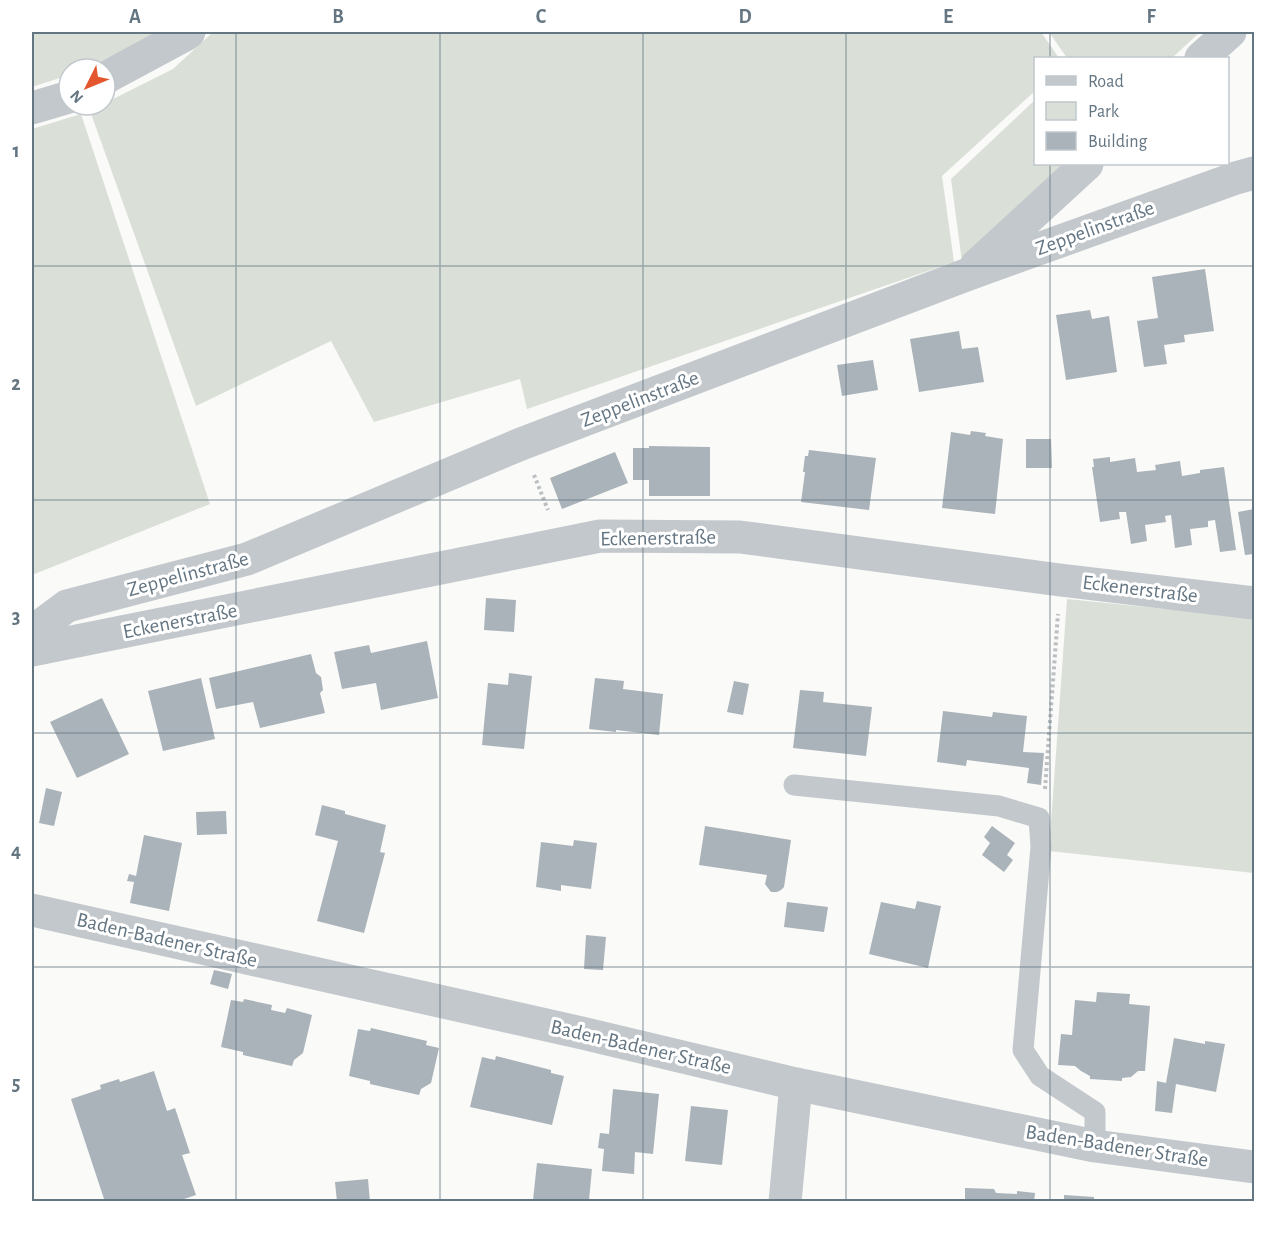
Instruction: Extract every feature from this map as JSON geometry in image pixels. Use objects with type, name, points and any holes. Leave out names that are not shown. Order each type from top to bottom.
[{"type":"street","points":[[117,72],[189,32]]},
{"type":"street","points":[[1202,57],[1230,32]]},
{"type":"street","points":[[32,108],[57,101]]},
{"type":"street","points":[[966,275],[1086,165]]},
{"type":"street","name":"Zeppelinstraße","points":[[32,632],[67,606],[247,559],[521,444],[966,275],[1254,173]]},
{"type":"street","name":"Eckenerstraße","points":[[32,650],[600,536],[740,537],[1254,603]]},
{"type":"street","name":"Baden-Badener Straße","points":[[32,910],[796,1084],[1095,1146],[1254,1167]]},
{"type":"street","points":[[785,1202],[796,1084]]},
{"type":"lane","points":[[794,784],[999,806],[1039,818],[1041,847],[1023,1050],[1040,1076],[1095,1112],[1095,1146]]},
{"type":"path","points":[[521,444],[563,545]]},
{"type":"path","points":[[1045,786],[1058,609]]},
{"type":"green space","points":[[32,32],[161,32],[110,57],[57,57],[57,79],[32,87]]},
{"type":"green space","points":[[213,32],[1041,32],[1058,57],[1034,57],[1034,92],[942,176],[954,262],[527,409],[520,379],[374,422],[331,341],[196,406],[92,117],[117,117],[117,97],[173,69]]},
{"type":"green space","points":[[1049,32],[1200,32],[1173,57],[1066,57]]},
{"type":"green space","points":[[1034,101],[1034,165],[1063,165],[962,262],[951,179]]},
{"type":"green space","points":[[71,117],[82,117],[210,504],[32,575],[32,129]]},
{"type":"green space","points":[[1067,599],[1254,618],[1254,873],[1049,851]]},
{"type":"building","points":[[1205,269],[1214,331],[1184,335],[1185,342],[1164,345],[1167,364],[1144,367],[1137,321],[1158,318],[1152,277]]},
{"type":"building","points":[[1090,310],[1092,319],[1109,316],[1117,372],[1066,380],[1056,315]]},
{"type":"building","points":[[959,331],[962,349],[978,347],[984,382],[919,392],[910,339]]},
{"type":"building","points":[[873,360],[878,390],[842,396],[837,365]]},
{"type":"building","points":[[971,431],[1003,439],[995,514],[942,508],[951,432],[970,435]]},
{"type":"building","points":[[1026,439],[1051,439],[1052,468],[1026,468]]},
{"type":"building","points":[[649,446],[710,447],[710,496],[649,496],[649,480],[633,480],[633,448],[649,448]]},
{"type":"building","points":[[809,450],[876,458],[869,510],[801,502],[805,456],[808,456]]},
{"type":"building","points":[[615,452],[628,483],[562,509],[550,478]]},
{"type":"building","points":[[1110,457],[1110,462],[1135,458],[1137,472],[1156,470],[1155,465],[1180,461],[1182,476],[1200,473],[1200,470],[1224,467],[1236,550],[1220,552],[1215,520],[1208,521],[1208,527],[1190,529],[1192,545],[1175,548],[1171,515],[1165,516],[1166,522],[1145,525],[1147,541],[1131,544],[1126,512],[1119,512],[1120,519],[1100,522],[1092,467],[1094,467],[1093,459]]},
{"type":"building","points":[[1254,509],[1254,554],[1245,555],[1238,512]]},
{"type":"building","points":[[486,598],[516,600],[514,632],[484,630]]},
{"type":"building","points":[[427,641],[438,698],[381,710],[376,683],[342,689],[334,652],[369,645],[371,653]]},
{"type":"building","points":[[311,654],[316,673],[321,677],[323,690],[320,693],[325,713],[260,728],[253,702],[216,709],[209,678]]},
{"type":"building","points":[[509,673],[532,676],[524,749],[482,745],[488,683],[508,685]]},
{"type":"building","points":[[201,678],[215,739],[163,751],[148,691]]},
{"type":"building","points":[[595,678],[624,681],[623,689],[663,694],[659,735],[589,729]]},
{"type":"building","points":[[734,681],[749,684],[743,715],[727,712]]},
{"type":"building","points":[[800,690],[824,692],[823,702],[872,707],[866,756],[793,748]]},
{"type":"building","points":[[102,698],[129,754],[77,778],[50,722]]},
{"type":"building","points":[[943,711],[992,717],[993,712],[1027,716],[1023,752],[1044,753],[1041,785],[1027,783],[1029,768],[967,760],[966,766],[937,762]]},
{"type":"building","points":[[46,788],[62,792],[54,826],[39,823]]},
{"type":"building","points":[[322,805],[386,825],[380,852],[385,853],[364,933],[317,921],[338,841],[315,835]]},
{"type":"building","points":[[226,811],[227,834],[197,835],[196,812]]},
{"type":"building","points":[[705,826],[791,840],[784,887],[777,892],[771,892],[765,884],[767,875],[699,865]]},
{"type":"building","points":[[992,826],[1015,843],[1007,855],[1013,860],[1004,872],[982,855],[990,843],[984,837]]},
{"type":"building","points":[[144,835],[182,843],[169,911],[130,903],[134,882],[127,881],[129,874],[136,876]]},
{"type":"building","points":[[574,840],[597,843],[591,889],[561,885],[561,891],[536,887],[541,842],[573,846]]},
{"type":"building","points":[[917,901],[941,906],[928,968],[869,954],[881,902],[915,909]]},
{"type":"building","points":[[787,902],[828,907],[824,932],[784,927]]},
{"type":"building","points":[[586,935],[606,937],[603,970],[584,969]]},
{"type":"building","points":[[214,970],[232,974],[228,989],[210,984]]},
{"type":"building","points":[[1097,992],[1130,994],[1129,1004],[1150,1006],[1145,1071],[1138,1071],[1131,1077],[1122,1078],[1122,1081],[1090,1079],[1090,1076],[1075,1066],[1058,1065],[1061,1034],[1072,1035],[1075,1000],[1096,1002]]},
{"type":"building","points":[[244,999],[272,1005],[271,1010],[285,1013],[287,1008],[312,1015],[303,1053],[294,1060],[292,1066],[243,1055],[243,1052],[221,1047],[231,1000],[243,1002]]},
{"type":"building","points":[[371,1028],[427,1041],[426,1045],[439,1048],[431,1083],[421,1089],[419,1095],[370,1084],[370,1081],[349,1076],[358,1029],[370,1031]]},
{"type":"building","points":[[1174,1038],[1205,1044],[1205,1041],[1225,1044],[1216,1092],[1176,1084],[1172,1113],[1155,1111],[1157,1081],[1166,1083]]},
{"type":"building","points":[[496,1056],[551,1070],[551,1073],[564,1076],[552,1125],[470,1107],[482,1057],[495,1060]]},
{"type":"building","points":[[154,1071],[167,1111],[175,1108],[190,1153],[182,1155],[196,1195],[175,1202],[105,1202],[71,1099],[101,1089],[100,1085],[119,1079],[120,1082]]},
{"type":"building","points":[[613,1089],[659,1094],[653,1154],[635,1152],[634,1174],[602,1171],[604,1149],[598,1148],[600,1133],[609,1134]]},
{"type":"building","points":[[691,1106],[728,1110],[722,1165],[685,1161]]},
{"type":"building","points":[[537,1163],[592,1169],[589,1200],[572,1199],[571,1202],[533,1200]]},
{"type":"building","points":[[368,1179],[370,1202],[337,1202],[335,1182]]},
{"type":"building","points":[[965,1188],[994,1189],[996,1193],[1017,1194],[1017,1191],[1035,1193],[1034,1202],[965,1202]]},
{"type":"building","points":[[1064,1195],[1094,1197],[1094,1202],[1064,1202]]}]
